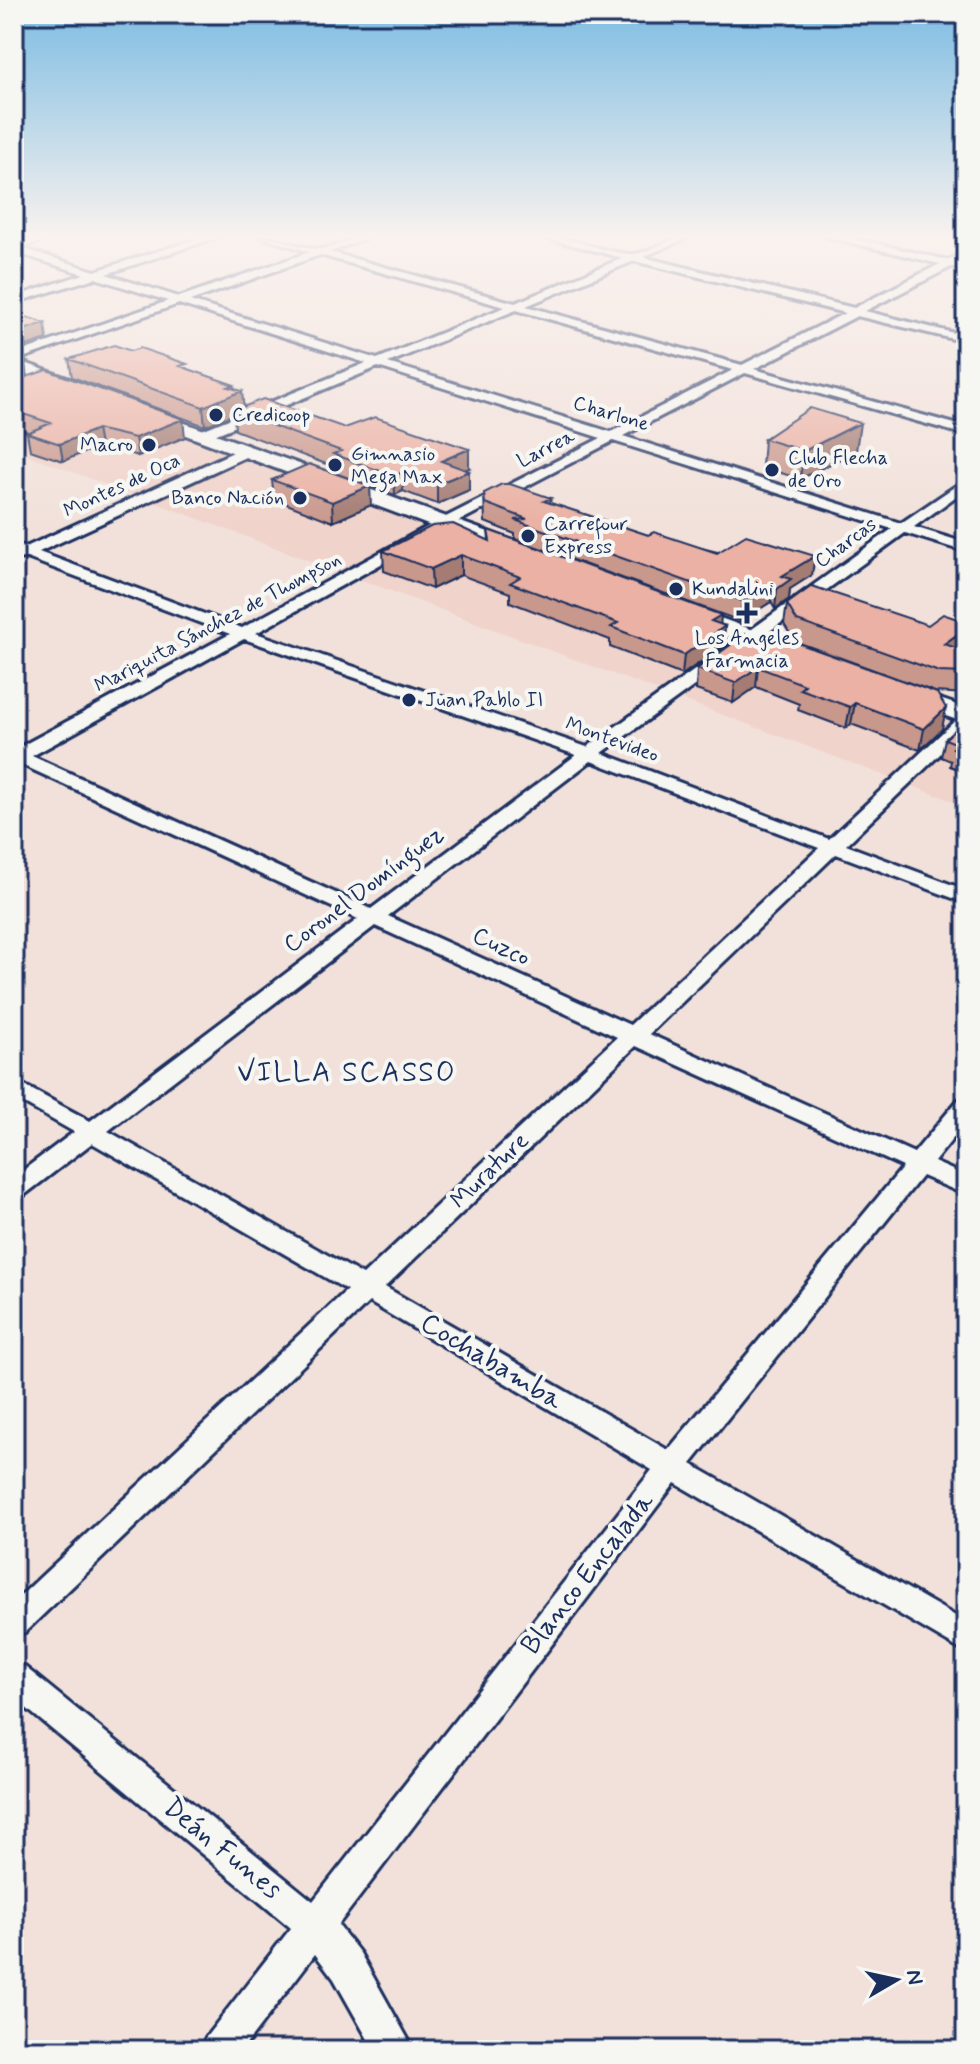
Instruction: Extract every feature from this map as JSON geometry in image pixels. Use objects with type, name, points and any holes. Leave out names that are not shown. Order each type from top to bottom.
[{"type":"main road","points":[[14,364],[97,395]]},
{"type":"main road","points":[[127,406],[543,560]]},
{"type":"main road","points":[[657,602],[807,658]]},
{"type":"main road","points":[[879,684],[966,718]]},
{"type":"street","points":[[14,358],[85,333]]},
{"type":"street","name":"Charlone","points":[[284,333],[966,548]]},
{"type":"street","points":[[202,435],[447,333]]},
{"type":"street","points":[[614,333],[966,431]]},
{"type":"street","name":"Larrea","points":[[443,524],[814,333]]},
{"type":"street","points":[[943,333],[966,339]]},
{"type":"street","points":[[27,388],[52,378]]},
{"type":"street","name":"Montes de Oca","points":[[18,553],[247,451]]},
{"type":"street","name":"Charcas","points":[[750,637],[966,483]]},
{"type":"street","name":"Mariquita Sánchez de Thompson","points":[[15,757],[443,524]]},
{"type":"street","name":"Montevideo","points":[[18,553],[589,754],[966,897]]},
{"type":"street","name":"Coronel Domínguez","points":[[14,1190],[372,916],[750,637]]},
{"type":"street","name":"Murature","points":[[14,1622],[966,718]]},
{"type":"street","name":"Cuzco","points":[[15,757],[966,1186]]},
{"type":"street","name":"Cochabamba","points":[[14,1088],[367,1289],[966,1639]]},
{"type":"street","name":"Blanco Encalada","points":[[219,2050],[670,1468],[966,1106]]},
{"type":"street","name":"Deán Funes","points":[[14,1678],[316,1926],[347,1966],[395,2050]]},
{"type":"shaded area","points":[[14,371],[966,728],[966,806],[14,450]]},
{"type":"building","points":[[114,345],[131,351],[140,348],[187,364],[180,366],[234,385],[228,387],[242,391],[203,407],[69,359]]},
{"type":"building","points":[[14,360],[25,364],[14,368]]},
{"type":"building","points":[[47,370],[183,419],[135,438],[97,429],[60,444],[27,433],[51,423],[14,411],[14,381]]},
{"type":"building","points":[[263,399],[345,428],[375,417],[469,449],[441,461],[469,471],[437,484],[403,472],[394,476],[333,454],[341,451],[233,411]]},
{"type":"building","points":[[810,408],[860,423],[804,451],[764,439]]},
{"type":"building","points":[[309,464],[370,486],[332,502],[272,480]]},
{"type":"building","points":[[502,484],[551,498],[544,501],[648,535],[654,532],[717,553],[746,535],[815,556],[782,576],[791,579],[777,589],[773,582],[742,601],[515,520],[527,519],[485,503],[484,493]]},
{"type":"building","points":[[453,524],[490,541],[488,530],[721,615],[711,621],[725,626],[684,655],[611,627],[618,623],[510,583],[520,577],[461,555],[431,569],[383,551],[432,526]]},
{"type":"building","points":[[812,586],[928,625],[943,614],[966,622],[966,628],[944,644],[966,651],[966,673],[939,672],[797,621],[787,604]]},
{"type":"building","points":[[746,634],[766,640],[775,635],[937,693],[946,708],[924,729],[855,703],[850,707],[800,689],[805,685],[758,667],[735,683],[697,669]]},
{"type":"building","points":[[957,728],[964,739],[966,737],[966,752],[953,748],[958,744],[945,739]]},
{"type":"place","name":"Credicoop","points":[[216,415]]},
{"type":"place","name":"Macro","points":[[149,445]]},
{"type":"place","name":"Gimnasio Mega Max","points":[[335,465]]},
{"type":"place","name":"Club Flecha de Oro","points":[[772,470]]},
{"type":"place","name":"Banco Nación","points":[[300,498]]},
{"type":"place","name":"Carrefour Express","points":[[528,536]]},
{"type":"place","name":"Kundalini","points":[[676,589]]},
{"type":"place","name":"Los Angeles Farmacia","points":[[747,613]]},
{"type":"place","name":"Juan Pablo II","points":[[409,700]]},
{"type":"district","name":"VILLA SCASSO","points":[[347,1073]]}]
